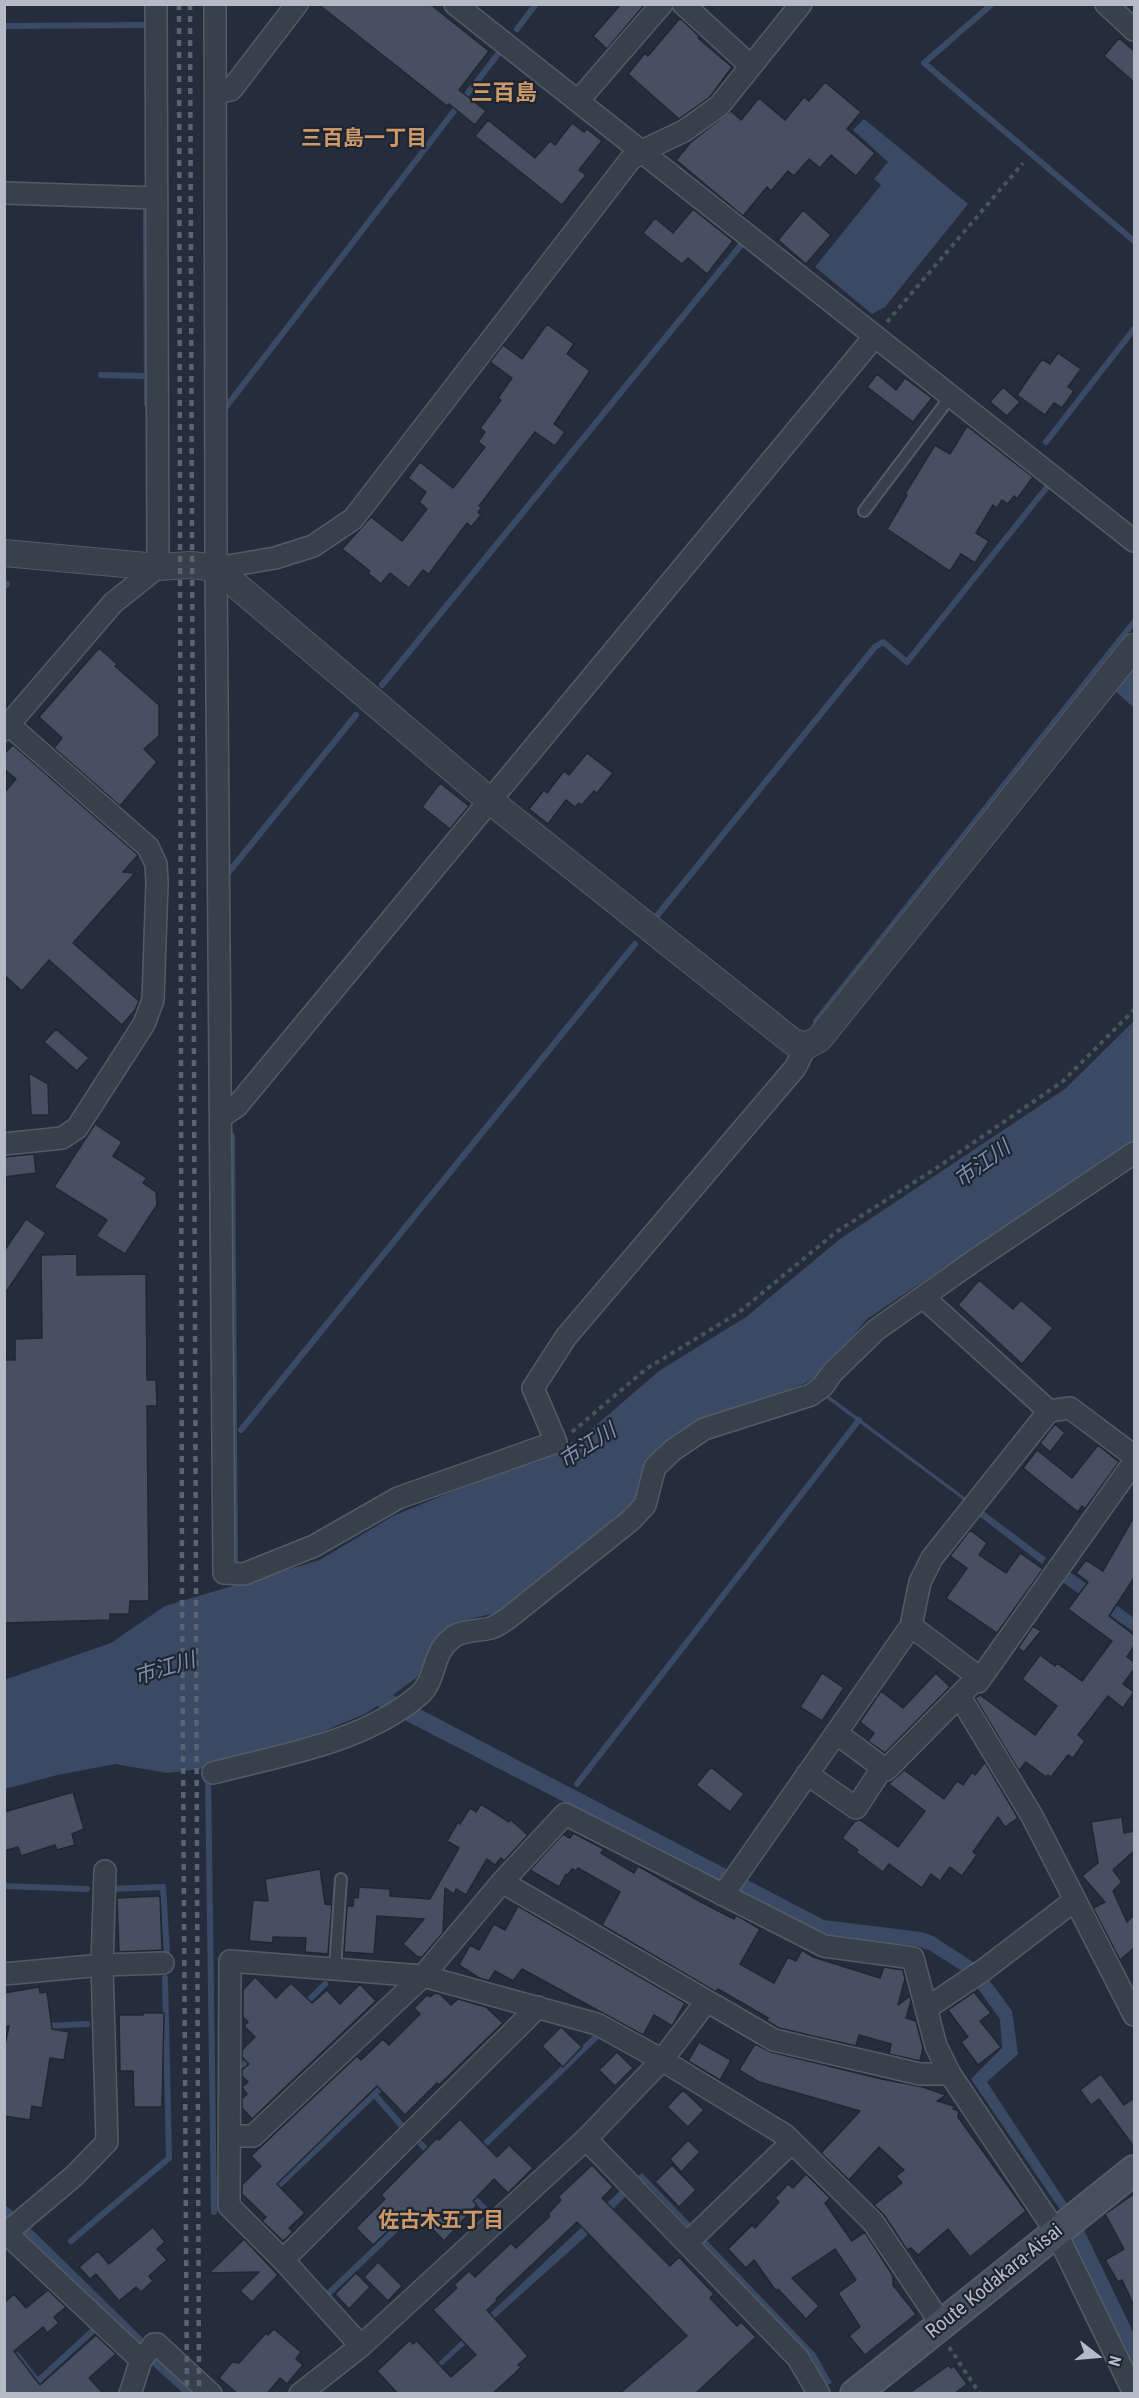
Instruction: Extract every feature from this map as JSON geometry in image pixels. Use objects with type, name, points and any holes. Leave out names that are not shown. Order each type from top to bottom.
[{"type":"main road","name":"Route Kodakara-Aisai","points":[[855,2394],[1134,2169]]},
{"type":"street","points":[[156,4],[158,567]]},
{"type":"street","points":[[214,4],[224,1573],[244,1574],[314,1546],[398,1498],[556,1442],[533,1388],[566,1338],[795,1068],[806,1046],[819,1039],[1134,647]]},
{"type":"street","points":[[216,93],[231,90],[297,4]]},
{"type":"street","points":[[455,4],[1134,541]]},
{"type":"street","points":[[578,101],[662,4]]},
{"type":"street","points":[[683,4],[751,66]]},
{"type":"street","points":[[4,553],[158,567],[180,565],[216,568],[275,558],[313,546],[353,519],[630,160],[642,151],[684,131],[719,106],[801,4]]},
{"type":"street","points":[[1106,4],[1134,30]]},
{"type":"street","points":[[4,193],[155,198]]},
{"type":"street","points":[[221,1117],[237,1106],[875,336]]},
{"type":"street","points":[[4,1144],[62,1138],[77,1128],[144,1024],[153,1000],[157,883],[156,864],[148,847],[7,728],[113,603],[158,567]]},
{"type":"street","points":[[216,568],[489,800],[793,1042],[806,1046]]},
{"type":"street","points":[[213,1773],[350,1735],[419,1696],[429,1684],[440,1649],[453,1636],[494,1627],[507,1619],[631,1520],[645,1505],[655,1467],[673,1450],[704,1429],[811,1395],[824,1386],[832,1372],[876,1330],[1134,1153]]},
{"type":"street","points":[[923,1297],[1049,1411]]},
{"type":"street","points":[[725,1892],[911,1626],[920,1582],[932,1558],[1049,1411],[1070,1408],[1134,1456]]},
{"type":"street","points":[[836,1733],[886,1770],[972,1683],[980,1678],[1134,1462]]},
{"type":"street","points":[[911,1626],[980,1678]]},
{"type":"street","points":[[960,1697],[1032,1816],[1134,2015]]},
{"type":"street","points":[[807,1774],[856,1808],[883,1767]]},
{"type":"street","points":[[230,2136],[253,2136],[423,1976],[502,1882],[565,1814],[725,1892],[824,1946],[913,1958],[936,2046],[951,2074],[1066,2224],[1134,2393]]},
{"type":"street","points":[[105,1871],[102,1965],[107,2142],[74,2176],[10,2230],[146,2354]]},
{"type":"street","points":[[502,1882],[774,2040],[920,2074],[951,2074]]},
{"type":"street","points":[[927,2008],[1075,1900]]},
{"type":"street","points":[[361,2346],[283,2260],[229,2206],[230,1961],[423,1976],[597,2024],[662,2060],[785,2135],[873,2222],[940,2327]]},
{"type":"street","points":[[4,1974],[102,1965],[164,1963]]},
{"type":"street","points":[[300,2394],[361,2346],[586,2139],[662,2060],[706,2002]]},
{"type":"street","points":[[283,2260],[538,2007]]},
{"type":"street","points":[[586,2139],[632,2186],[694,2236],[798,2358],[819,2394]]},
{"type":"street","points":[[694,2236],[792,2142]]},
{"type":"street","points":[[130,2394],[146,2354],[157,2344],[210,2394]]},
{"type":"lane","points":[[864,511],[951,396]]},
{"type":"lane","points":[[335,1969],[341,1879]]},
{"type":"path","points":[[875,336],[1023,163]]},
{"type":"path","points":[[556,1442],[578,1428],[646,1370],[738,1313],[836,1232],[935,1169],[1062,1082],[1134,1010]]},
{"type":"path","points":[[940,2327],[980,2394]]},
{"type":"water","points":[[864,119],[968,204],[885,307],[872,314],[815,267],[881,185],[874,179],[888,162],[853,130]]},
{"type":"water","points":[[1134,663],[1134,708],[1113,689]]},
{"type":"water","name":"市江川","points":[[1134,1021],[1134,1141],[867,1319],[821,1373],[806,1383],[703,1421],[639,1493],[629,1509],[496,1613],[456,1622],[436,1637],[425,1666],[416,1678],[393,1695],[824,1920],[921,1932],[933,1936],[979,1966],[1012,2011],[1018,2054],[987,2082],[1084,2230],[1134,2334],[1134,2376],[1071,2245],[1070,2234],[1061,2211],[971,2079],[1002,2048],[1000,2019],[962,1971],[929,1950],[917,1946],[827,1937],[377,1706],[365,1714],[309,1737],[208,1768],[167,1773],[115,1764],[57,1775],[5,1789],[4,1680],[111,1643],[165,1606],[320,1560],[393,1516],[580,1439],[659,1371],[746,1317],[840,1239],[1065,1089]]},
{"type":"water","points":[[828,1395],[1046,1558],[1042,1564],[975,1513],[962,1499],[826,1398]]},
{"type":"water","points":[[1067,1570],[1134,1618],[1134,1632],[1061,1581]]},
{"type":"water","points":[[642,2173],[815,2353],[832,2383],[827,2385],[811,2356],[647,2184],[625,2197],[584,2238],[419,2386],[405,2394],[622,2189]]},
{"type":"water","points":[[4,2204],[199,2393],[183,2393],[151,2364],[141,2393],[140,2350],[5,2219]]},
{"type":"building","points":[[318,4],[430,4],[489,51],[459,90],[486,111],[475,125],[449,104],[447,106]]},
{"type":"building","points":[[621,4],[645,4],[607,49],[593,36]]},
{"type":"building","points":[[680,18],[699,36],[698,38],[732,67],[710,97],[679,119],[628,74],[645,53],[648,56]]},
{"type":"building","points":[[1119,38],[1134,51],[1134,82],[1104,56]]},
{"type":"building","points":[[825,82],[861,112],[847,129],[875,153],[856,176],[831,155],[820,168],[809,159],[794,176],[788,171],[771,191],[767,187],[743,216],[676,160],[691,142],[731,111],[741,120],[759,98],[785,120],[804,97],[809,101]]},
{"type":"building","points":[[488,120],[535,158],[550,141],[555,145],[572,123],[584,132],[587,129],[602,141],[579,170],[586,175],[562,205],[475,136]]},
{"type":"building","points":[[693,209],[733,241],[707,274],[688,258],[682,264],[643,233],[655,218],[673,233]]},
{"type":"building","points":[[803,210],[831,235],[806,264],[778,240]]},
{"type":"building","points":[[547,324],[574,344],[567,354],[590,371],[554,424],[565,432],[555,446],[535,432],[479,506],[482,508],[478,512],[481,515],[471,527],[467,523],[429,574],[423,570],[409,588],[390,573],[381,584],[368,573],[370,571],[342,549],[371,517],[402,541],[427,509],[419,502],[426,492],[408,478],[420,462],[453,488],[485,447],[478,442],[485,432],[480,428],[501,400],[498,398],[512,378],[490,362],[503,345],[522,359]]},
{"type":"building","points":[[1058,353],[1081,369],[1068,387],[1074,391],[1062,408],[1054,403],[1045,415],[1017,395],[1042,359],[1050,364]]},
{"type":"building","points":[[877,374],[896,390],[905,378],[932,398],[913,422],[867,387]]},
{"type":"building","points":[[1003,387],[1020,402],[1007,416],[990,402]]},
{"type":"building","points":[[967,426],[1033,477],[1017,499],[1014,496],[1008,504],[1002,500],[997,508],[993,505],[976,533],[989,541],[975,563],[961,554],[950,571],[887,529],[935,445],[950,454]]},
{"type":"building","points":[[99,648],[117,664],[115,666],[159,705],[159,736],[144,749],[157,762],[120,806],[54,748],[62,738],[39,717]]},
{"type":"building","points":[[13,745],[138,855],[123,872],[135,873],[73,943],[139,1001],[135,1010],[122,1025],[49,960],[22,991],[4,975],[4,793],[16,779],[4,769],[4,754]]},
{"type":"building","points":[[587,753],[613,773],[597,793],[594,791],[582,805],[579,803],[575,807],[566,800],[548,824],[529,809],[544,790],[547,793],[564,771],[569,775]]},
{"type":"building","points":[[440,783],[469,806],[450,829],[422,807]]},
{"type":"building","points":[[56,1029],[89,1058],[77,1071],[44,1042]]},
{"type":"building","points":[[29,1073],[48,1084],[49,1115],[31,1115]]},
{"type":"building","points":[[95,1124],[122,1142],[113,1156],[147,1178],[143,1183],[156,1192],[157,1205],[125,1254],[96,1236],[107,1220],[54,1187]]},
{"type":"building","points":[[34,1154],[36,1173],[4,1177],[4,1157]]},
{"type":"building","points":[[26,1219],[46,1233],[4,1295],[4,1251]]},
{"type":"building","points":[[77,1254],[77,1275],[146,1274],[147,1380],[156,1380],[157,1406],[147,1406],[149,1601],[130,1601],[129,1614],[110,1614],[110,1620],[4,1623],[4,1360],[15,1360],[15,1339],[42,1338],[41,1255]]},
{"type":"building","points":[[979,1280],[1013,1309],[1021,1300],[1053,1328],[1022,1364],[958,1305]]},
{"type":"building","points":[[1055,1424],[1065,1433],[1050,1452],[1040,1443]]},
{"type":"building","points":[[1098,1445],[1119,1462],[1085,1509],[1082,1506],[1078,1512],[1023,1468],[1037,1450],[1072,1478]]},
{"type":"building","points":[[1134,1517],[1134,1578],[1109,1616],[1134,1635],[1134,1646],[1127,1657],[1134,1662],[1134,1669],[1123,1684],[1134,1692],[1123,1708],[1108,1696],[1078,1735],[1085,1741],[1073,1758],[1068,1755],[1051,1777],[1048,1775],[1046,1777],[1026,1762],[1019,1771],[975,1698],[980,1695],[1035,1735],[1057,1706],[1022,1679],[1040,1655],[1055,1666],[1057,1663],[1082,1681],[1112,1641],[1068,1609],[1088,1582],[1076,1573],[1086,1560],[1103,1571]]},
{"type":"building","points":[[970,1530],[987,1543],[979,1555],[1006,1573],[1020,1553],[1043,1569],[997,1633],[946,1598],[967,1568],[950,1556]]},
{"type":"building","points":[[1033,1626],[1041,1631],[1024,1652],[1018,1648]]},
{"type":"building","points":[[822,1673],[844,1688],[822,1721],[800,1707]]},
{"type":"building","points":[[936,1673],[950,1687],[885,1753],[868,1741],[874,1733],[860,1722],[881,1691],[903,1708]]},
{"type":"building","points":[[985,1762],[1018,1818],[1005,1827],[998,1817],[973,1852],[977,1855],[962,1876],[950,1867],[940,1881],[931,1874],[922,1888],[889,1864],[883,1872],[856,1852],[858,1850],[842,1838],[855,1821],[860,1820],[898,1847],[925,1811],[889,1784],[891,1782],[904,1770],[944,1799],[957,1781],[963,1785],[972,1772],[975,1775]]},
{"type":"building","points":[[711,1767],[744,1794],[730,1812],[696,1785]]},
{"type":"building","points":[[73,1792],[84,1829],[72,1834],[75,1845],[57,1850],[55,1845],[21,1856],[18,1847],[4,1851],[4,1812]]},
{"type":"building","points":[[481,1804],[509,1822],[511,1820],[528,1835],[504,1861],[501,1858],[495,1865],[487,1859],[466,1895],[456,1889],[454,1894],[445,1888],[443,1933],[422,1957],[418,1957],[403,1944],[424,1919],[377,1916],[374,1954],[344,1952],[347,1906],[353,1906],[354,1897],[358,1898],[359,1887],[390,1889],[390,1896],[430,1899],[459,1848],[447,1841],[458,1822],[460,1824],[470,1808],[476,1812]]},
{"type":"building","points":[[1122,1817],[1124,1833],[1134,1831],[1134,1851],[1113,1870],[1122,1882],[1113,1891],[1127,1922],[1134,1915],[1134,1948],[1120,1960],[1093,1908],[1105,1902],[1082,1876],[1098,1863],[1091,1822]]},
{"type":"building","points":[[573,1833],[604,1849],[601,1853],[634,1873],[638,1866],[701,1902],[734,1919],[736,1915],[760,1929],[740,1964],[774,1983],[788,1957],[796,1961],[802,1950],[813,1957],[880,1978],[884,1967],[903,1970],[905,1979],[898,2005],[910,1996],[911,2001],[906,2018],[916,2021],[923,2048],[920,2061],[889,2054],[891,2044],[859,2035],[856,2046],[779,2028],[767,2021],[768,2018],[718,1989],[716,1992],[602,1925],[620,1892],[578,1868],[566,1874],[559,1887],[530,1870],[563,1834],[570,1838]]},
{"type":"building","points":[[320,1869],[325,1904],[332,1905],[328,1954],[305,1952],[306,1938],[273,1937],[273,1943],[249,1941],[253,1900],[268,1901],[265,1879]]},
{"type":"building","points":[[160,1896],[162,1950],[119,1952],[117,1898]]},
{"type":"building","points":[[518,1906],[685,2003],[672,2026],[654,2015],[643,2035],[522,1969],[513,1981],[495,1971],[489,1981],[479,1978],[459,1965],[470,1945],[479,1950],[494,1924],[505,1930]]},
{"type":"building","points":[[255,1977],[276,1998],[291,1983],[312,2003],[327,1990],[340,2004],[360,1984],[376,2001],[252,2119],[242,2108],[242,2099],[247,2094],[242,2087],[248,2082],[242,2076],[242,2070],[249,2064],[242,2057],[242,2050],[255,2037],[244,2026],[248,2022],[243,2017],[243,1990]]},
{"type":"building","points":[[39,1987],[40,1993],[47,1992],[52,2029],[69,2032],[64,2060],[50,2058],[42,2108],[32,2106],[30,2120],[4,2116],[4,2050],[9,2026],[4,2027],[4,1993]]},
{"type":"building","points":[[974,1992],[991,2013],[980,2021],[1001,2047],[978,2065],[961,2042],[968,2037],[948,2010]]},
{"type":"building","points":[[435,1993],[440,1994],[451,2005],[458,1999],[486,2007],[503,2023],[405,2115],[377,2086],[277,2184],[305,2213],[289,2228],[293,2232],[283,2241],[262,2221],[266,2217],[242,2194],[242,2185],[261,2166],[251,2156],[357,2056],[361,2060],[383,2039],[389,2045],[420,2014],[414,2008],[427,1995],[430,1997]]},
{"type":"building","points":[[143,2013],[164,2013],[162,2107],[134,2107],[133,2071],[120,2071],[119,2015],[143,2015]]},
{"type":"building","points":[[561,2027],[582,2047],[563,2067],[542,2046]]},
{"type":"building","points":[[699,2042],[731,2060],[720,2080],[688,2061]]},
{"type":"building","points":[[755,2044],[771,2052],[923,2087],[946,2095],[937,2101],[954,2106],[953,2109],[959,2111],[958,2117],[1026,2211],[970,2257],[948,2229],[918,2255],[911,2248],[907,2250],[884,2215],[874,2205],[902,2183],[896,2176],[904,2170],[879,2147],[849,2180],[821,2153],[860,2111],[759,2082],[739,2070]]},
{"type":"building","points":[[617,2052],[633,2068],[615,2086],[599,2070]]},
{"type":"building","points":[[1101,2074],[1124,2105],[1134,2098],[1134,2147],[1099,2099],[1091,2105],[1080,2090]]},
{"type":"building","points":[[683,2090],[704,2110],[688,2127],[667,2107]]},
{"type":"building","points":[[460,2119],[497,2157],[509,2145],[533,2168],[508,2193],[494,2179],[473,2201],[477,2205],[444,2241],[412,2208],[373,2245],[356,2228],[385,2199],[381,2195],[437,2138],[439,2140]]},
{"type":"building","points":[[688,2140],[700,2152],[681,2172],[670,2159]]},
{"type":"building","points":[[592,2165],[613,2187],[602,2198],[670,2266],[679,2257],[714,2294],[710,2298],[737,2326],[741,2322],[756,2337],[695,2394],[619,2394],[687,2336],[577,2222],[487,2310],[528,2356],[518,2365],[521,2367],[513,2375],[492,2394],[398,2394],[377,2371],[410,2340],[413,2344],[417,2341],[451,2377],[476,2355],[433,2310],[457,2288],[454,2285],[469,2271],[475,2277],[511,2243],[516,2248],[550,2216],[548,2214],[561,2200],[558,2197]]},
{"type":"building","points":[[672,2165],[696,2190],[679,2207],[655,2182]]},
{"type":"building","points":[[806,2174],[830,2198],[825,2203],[852,2241],[865,2232],[893,2276],[893,2285],[916,2314],[865,2355],[849,2336],[860,2327],[838,2293],[856,2280],[835,2249],[792,2278],[819,2306],[806,2319],[778,2289],[776,2291],[754,2260],[746,2268],[728,2249],[752,2225],[755,2228],[779,2202],[775,2198],[788,2184],[793,2188]]},
{"type":"building","points":[[1134,2194],[1134,2306],[1122,2280],[1118,2282],[1105,2260],[1124,2249],[1105,2214]]},
{"type":"building","points":[[153,2227],[165,2242],[157,2249],[167,2260],[149,2276],[153,2281],[141,2292],[136,2287],[119,2301],[96,2274],[90,2279],[79,2267],[98,2251],[109,2264]]},
{"type":"building","points":[[244,2239],[278,2275],[252,2302],[240,2291],[259,2272],[209,2273]]},
{"type":"building","points":[[378,2262],[402,2286],[388,2301],[364,2277]]},
{"type":"building","points":[[356,2273],[370,2287],[349,2309],[335,2294]]},
{"type":"building","points":[[48,2290],[66,2307],[54,2317],[59,2323],[47,2333],[43,2327],[14,2351],[40,2385],[96,2335],[116,2354],[89,2378],[104,2394],[4,2394],[4,2303],[14,2294],[26,2308]]},
{"type":"building","points":[[274,2329],[301,2352],[296,2359],[303,2365],[287,2384],[280,2378],[267,2394],[238,2394],[219,2378],[232,2362],[239,2363],[266,2333],[268,2335]]},
{"type":"building","points":[[949,2365],[951,2368],[954,2366],[967,2384],[954,2394],[908,2394]]},
{"type":"waterway","points":[[517,29],[536,4]]},
{"type":"waterway","points":[[992,4],[924,63],[1134,241]]},
{"type":"waterway","points":[[4,26],[149,25]]},
{"type":"waterway","points":[[226,407],[498,54]]},
{"type":"waterway","points":[[146,207],[147,404]]},
{"type":"waterway","points":[[382,685],[741,245]]},
{"type":"waterway","points":[[1046,442],[1134,329]]},
{"type":"waterway","points":[[101,375],[146,376]]},
{"type":"waterway","points":[[656,917],[875,647],[883,642],[907,662],[1047,487]]},
{"type":"waterway","points":[[4,587],[7,584]]},
{"type":"waterway","points":[[816,1021],[1134,622]]},
{"type":"waterway","points":[[228,873],[356,715]]},
{"type":"waterway","points":[[241,1430],[635,944]]},
{"type":"waterway","points":[[232,1136],[235,1565]]},
{"type":"waterway","points":[[577,1784],[859,1420]]},
{"type":"waterway","points":[[208,1774],[214,2212]]},
{"type":"waterway","points":[[4,1886],[87,1889]]},
{"type":"waterway","points":[[109,1889],[163,1887],[167,1954]]},
{"type":"waterway","points":[[71,2241],[169,2158],[165,1978]]},
{"type":"waterway","points":[[304,2005],[325,1984]]},
{"type":"waterway","points":[[46,2026],[87,2024]]},
{"type":"waterway","points":[[480,2149],[596,2037]]},
{"type":"waterway","points":[[242,2065],[252,2056]]},
{"type":"waterway","points":[[274,2190],[384,2085]]},
{"type":"waterway","points":[[374,2094],[401,2125]]},
{"type":"waterway","points":[[421,2144],[431,2154]]},
{"type":"waterway","points":[[469,2193],[488,2212]]},
{"type":"waterway","points":[[329,2293],[420,2206]]},
{"type":"waterway","points":[[38,2381],[97,2327]]},
{"type":"waterway","points":[[17,2355],[38,2382]]},
{"type":"railway","points":[[179,4],[182,1592],[187,2394]]},
{"type":"railway","points":[[190,4],[199,2394]]},
{"type":"district","name":"三百島","points":[[504,94]]},
{"type":"district","name":"三百島一丁目","points":[[364,140]]},
{"type":"district","name":"佐古木五丁目","points":[[441,2222]]}]
